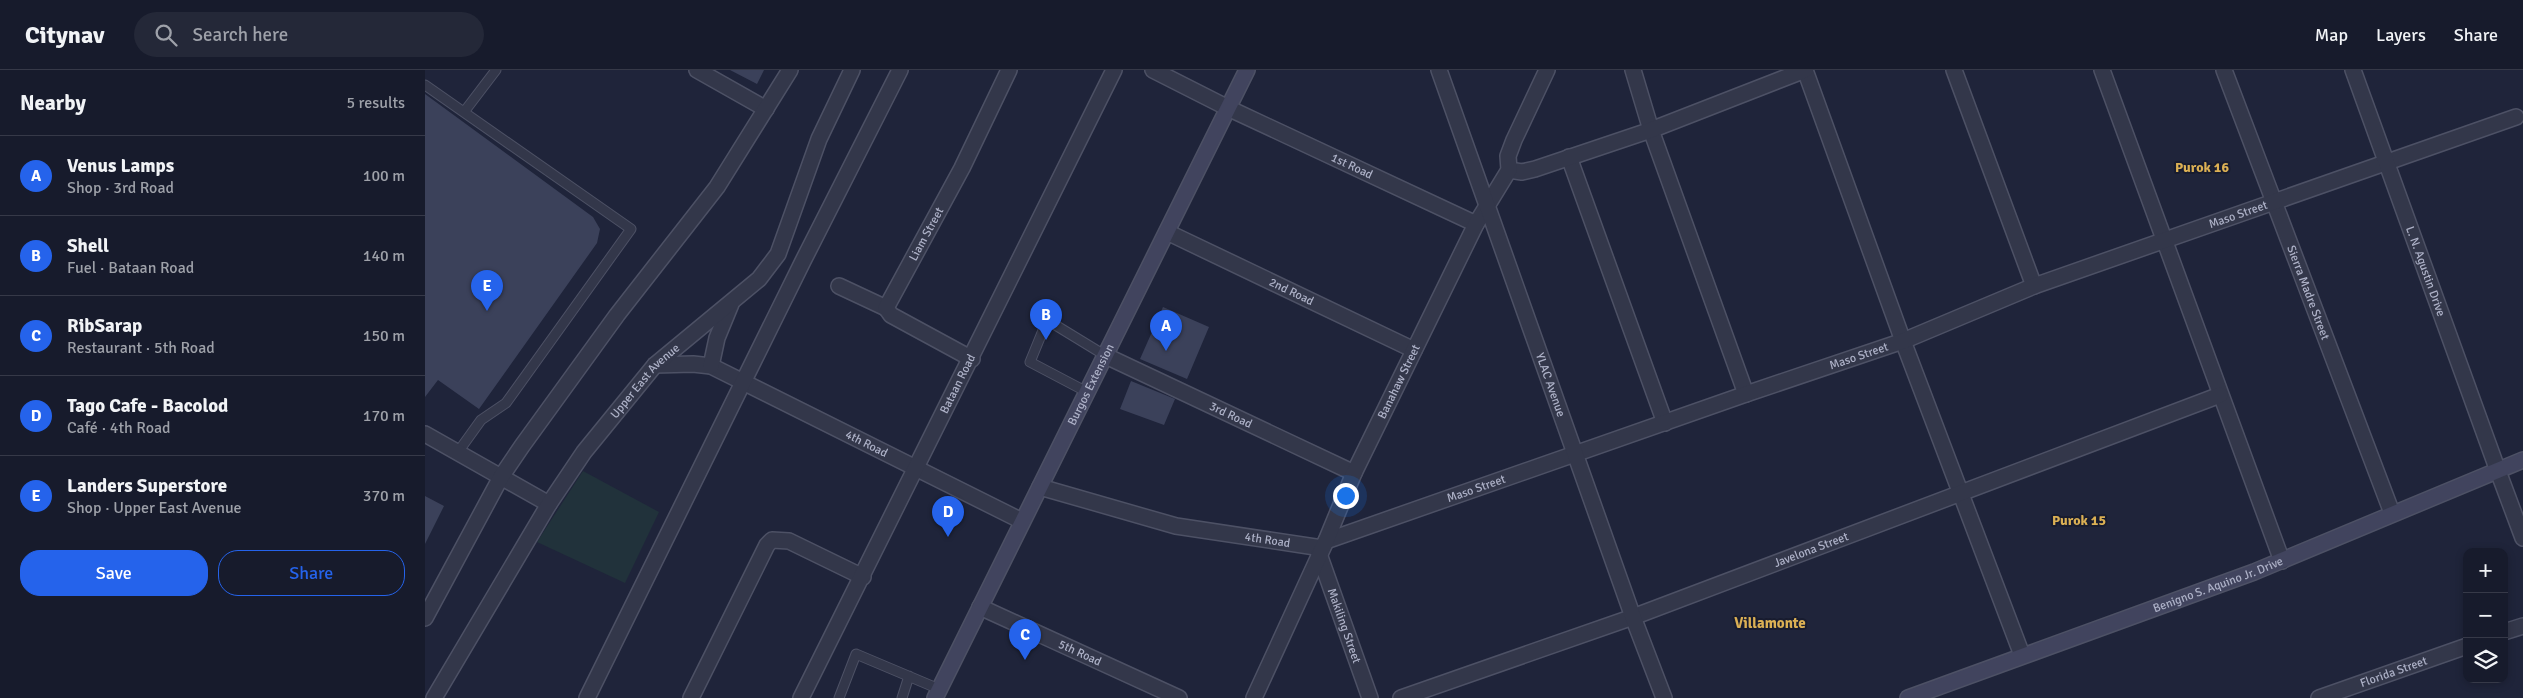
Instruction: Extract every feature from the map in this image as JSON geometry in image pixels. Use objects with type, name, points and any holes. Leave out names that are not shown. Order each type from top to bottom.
[{"type":"main road","name":"Burgos Extension","points":[[937,694],[1247,70]]},
{"type":"main road","name":"Benigno S. Aquino Jr. Drive","points":[[1908,698],[2282,561],[2392,513],[2523,460]]},
{"type":"street","points":[[697,70],[766,109]]},
{"type":"street","points":[[425,618],[501,477],[612,322],[717,187],[790,70]]},
{"type":"street","name":"Upper East Avenue","points":[[434,698],[549,504],[584,452],[655,365],[698,327],[731,304],[759,279],[777,254],[819,139],[852,70]]},
{"type":"street","points":[[587,698],[900,70]]},
{"type":"street","name":"Liam Street","points":[[886,308],[962,168],[1009,70]]},
{"type":"street","name":"Bataan Road","points":[[801,698],[972,359],[1114,70]]},
{"type":"street","name":"1st Road","points":[[1153,70],[1228,108],[1476,224]]},
{"type":"street","name":"YLAC Avenue","points":[[1439,70],[1633,617],[1664,698]]},
{"type":"street","name":"Banahaw Street","points":[[1253,698],[1322,548],[1354,473],[1476,224],[1487,203],[1509,170],[1508,156],[1514,140],[1547,70]]},
{"type":"street","points":[[1633,70],[1651,130],[1746,394]]},
{"type":"street","points":[[1509,170],[1521,172],[1651,130],[1805,70],[1903,342],[2022,655]]},
{"type":"street","points":[[1954,70],[2034,286]]},
{"type":"street","points":[[2102,70],[2282,561]]},
{"type":"street","name":"Sierra Madre Street","points":[[2224,70],[2392,513]]},
{"type":"street","name":"L. N. Agustin Drive","points":[[2353,70],[2523,538]]},
{"type":"street","name":"Maso Street","points":[[1322,548],[1575,454],[1746,394],[1903,342],[2034,286],[2516,117]]},
{"type":"street","points":[[1569,157],[1665,423]]},
{"type":"street","name":"2nd Road","points":[[1167,232],[1414,350]]},
{"type":"street","points":[[839,286],[886,308],[891,315],[972,359]]},
{"type":"street","points":[[711,366],[717,338],[731,304]]},
{"type":"street","name":"3rd Road","points":[[1106,356],[1354,473]]},
{"type":"street","name":"4th Road","points":[[655,365],[693,364],[711,366],[916,470],[1022,521]]},
{"type":"street","name":"Javelona Street","points":[[1401,698],[1633,617],[2220,395]]},
{"type":"street","points":[[425,434],[549,504]]},
{"type":"street","name":"4th Road","points":[[1040,487],[1176,526],[1322,548]]},
{"type":"street","points":[[691,698],[767,545],[772,540],[789,541],[863,577]]},
{"type":"street","name":"Makiling Street","points":[[1322,548],[1370,698]]},
{"type":"street","name":"5th Road","points":[[980,607],[1179,698]]},
{"type":"street","points":[[2508,631],[2523,626]]},
{"type":"street","name":"Florida Street","points":[[2319,698],[2463,647]]},
{"type":"lane","points":[[464,112],[496,70]]},
{"type":"lane","points":[[425,85],[631,229],[506,403],[481,420],[458,452]]},
{"type":"lane","points":[[1087,392],[1030,362],[1046,323],[1052,323],[1106,356]]},
{"type":"lane","points":[[839,698],[856,654],[909,676],[937,694]]},
{"type":"lane","points":[[902,698],[909,676]]},
{"type":"shaded area","points":[[583,471],[659,512],[625,583],[537,542]]},
{"type":"building","points":[[730,70],[764,70],[757,84]]},
{"type":"building","points":[[425,94],[593,217],[600,229],[597,243],[479,409],[438,380],[425,397]]},
{"type":"building","points":[[1163,307],[1209,327],[1187,379],[1140,359]]},
{"type":"building","points":[[1131,381],[1175,399],[1164,425],[1120,409]]},
{"type":"building","points":[[425,496],[444,506],[425,544]]},
{"type":"place","name":"Landers Superstore","points":[[487,311]]},
{"type":"place","name":"Shell","points":[[1046,340]]},
{"type":"place","name":"Venus Lamps","points":[[1166,351]]},
{"type":"place","name":"Tago Cafe - Bacolod","points":[[948,537]]},
{"type":"place","name":"RibSarap","points":[[1025,660]]},
{"type":"district","name":"Purok 16","points":[[2202,167]]},
{"type":"district","name":"Purok 15","points":[[2079,520]]},
{"type":"district","name":"Villamonte","points":[[1770,623]]}]
